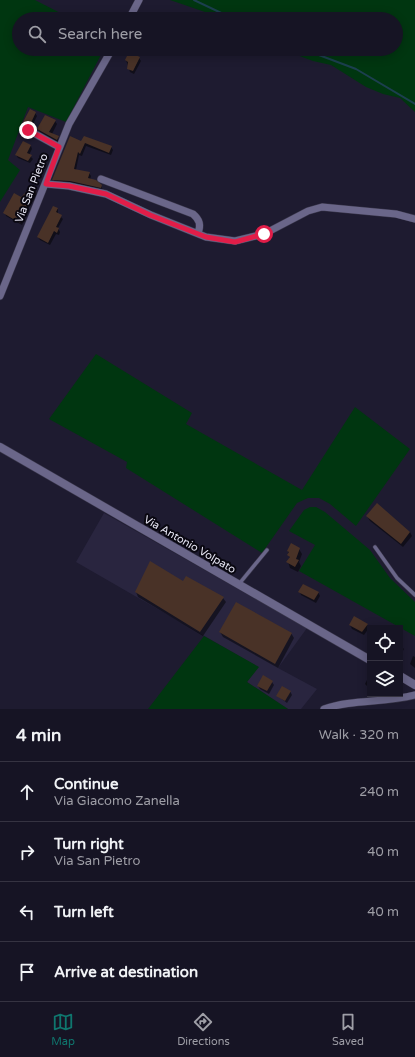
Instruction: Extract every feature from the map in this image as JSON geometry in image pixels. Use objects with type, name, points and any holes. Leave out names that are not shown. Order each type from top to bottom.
[{"type":"street","points":[[133,12],[139,0]]},
{"type":"street","name":"Via San Pietro","points":[[0,296],[69,124],[108,56]]},
{"type":"street","points":[[30,130],[59,147]]},
{"type":"street","points":[[101,179],[193,214],[199,221],[200,226],[198,234]]},
{"type":"street","points":[[46,184],[69,186],[106,194],[150,215],[198,234],[235,242],[264,234],[308,211],[322,207],[396,214],[415,219]]},
{"type":"street","name":"Via Antonio Volpato","points":[[0,447],[367,658]]},
{"type":"street","points":[[403,678],[415,685]]},
{"type":"street","points":[[324,709],[334,705],[390,701],[415,695]]},
{"type":"lane","points":[[375,547],[397,578],[415,595]]},
{"type":"lane","points":[[238,585],[267,550]]},
{"type":"shaded area","points":[[104,513],[307,628],[278,668],[317,689],[301,709],[288,709],[247,682],[258,667],[76,562]]},
{"type":"green space","points":[[0,0],[35,0],[58,12],[12,12],[12,56],[100,56],[66,122],[28,107],[8,160],[20,170],[0,202]]},
{"type":"green space","points":[[170,0],[415,0],[415,112],[400,98],[383,94],[366,87],[331,65],[300,56],[403,56],[403,12],[205,12]]},
{"type":"green space","points":[[96,354],[192,413],[186,424],[302,490],[355,407],[410,449],[356,526],[330,504],[319,498],[308,498],[297,503],[262,553],[126,468],[127,462],[49,419]]},
{"type":"green space","points":[[310,507],[316,507],[325,512],[370,550],[390,578],[415,602],[415,636],[403,629],[403,625],[395,625],[299,571],[315,545],[289,531],[304,510]]},
{"type":"green space","points":[[204,636],[259,667],[247,682],[288,709],[148,709]]},
{"type":"building","points":[[127,56],[140,57],[133,71],[127,69],[128,62],[125,60]]},
{"type":"building","points":[[30,109],[36,112],[30,125],[25,126],[22,124]]},
{"type":"building","points":[[45,115],[56,120],[49,132],[59,136],[57,140],[37,129]]},
{"type":"building","points":[[70,136],[81,141],[84,136],[112,146],[109,153],[85,143],[80,154],[78,152],[74,169],[90,172],[88,178],[96,180],[102,185],[101,188],[70,181],[52,180]]},
{"type":"building","points":[[23,141],[31,145],[27,153],[32,155],[28,161],[15,155]]},
{"type":"building","points":[[30,188],[36,192],[21,216],[23,218],[20,223],[3,213],[14,193],[21,197]]},
{"type":"building","points":[[53,206],[58,208],[56,212],[62,215],[56,227],[59,228],[57,233],[54,231],[48,243],[37,237]]},
{"type":"building","points":[[377,503],[410,532],[401,544],[366,516]]},
{"type":"building","points":[[291,543],[300,548],[296,559],[299,560],[295,567],[286,562],[290,557],[287,555],[289,552],[287,551]]},
{"type":"building","points":[[150,561],[183,581],[186,576],[224,597],[200,632],[135,592]]},
{"type":"building","points":[[303,584],[319,592],[314,600],[298,592]]},
{"type":"building","points":[[236,602],[292,633],[275,664],[219,632]]},
{"type":"building","points":[[354,616],[368,624],[362,632],[349,625]]},
{"type":"building","points":[[263,675],[273,681],[267,691],[257,686]]},
{"type":"building","points":[[282,686],[291,691],[285,701],[276,696]]},
{"type":"waterway","points":[[194,0],[219,12]]},
{"type":"waterway","points":[[322,56],[356,69],[415,104]]},
{"type":"route","points":[[28,130],[59,147],[46,184],[69,186],[106,194],[150,215],[206,237],[235,242],[264,234]]}]
